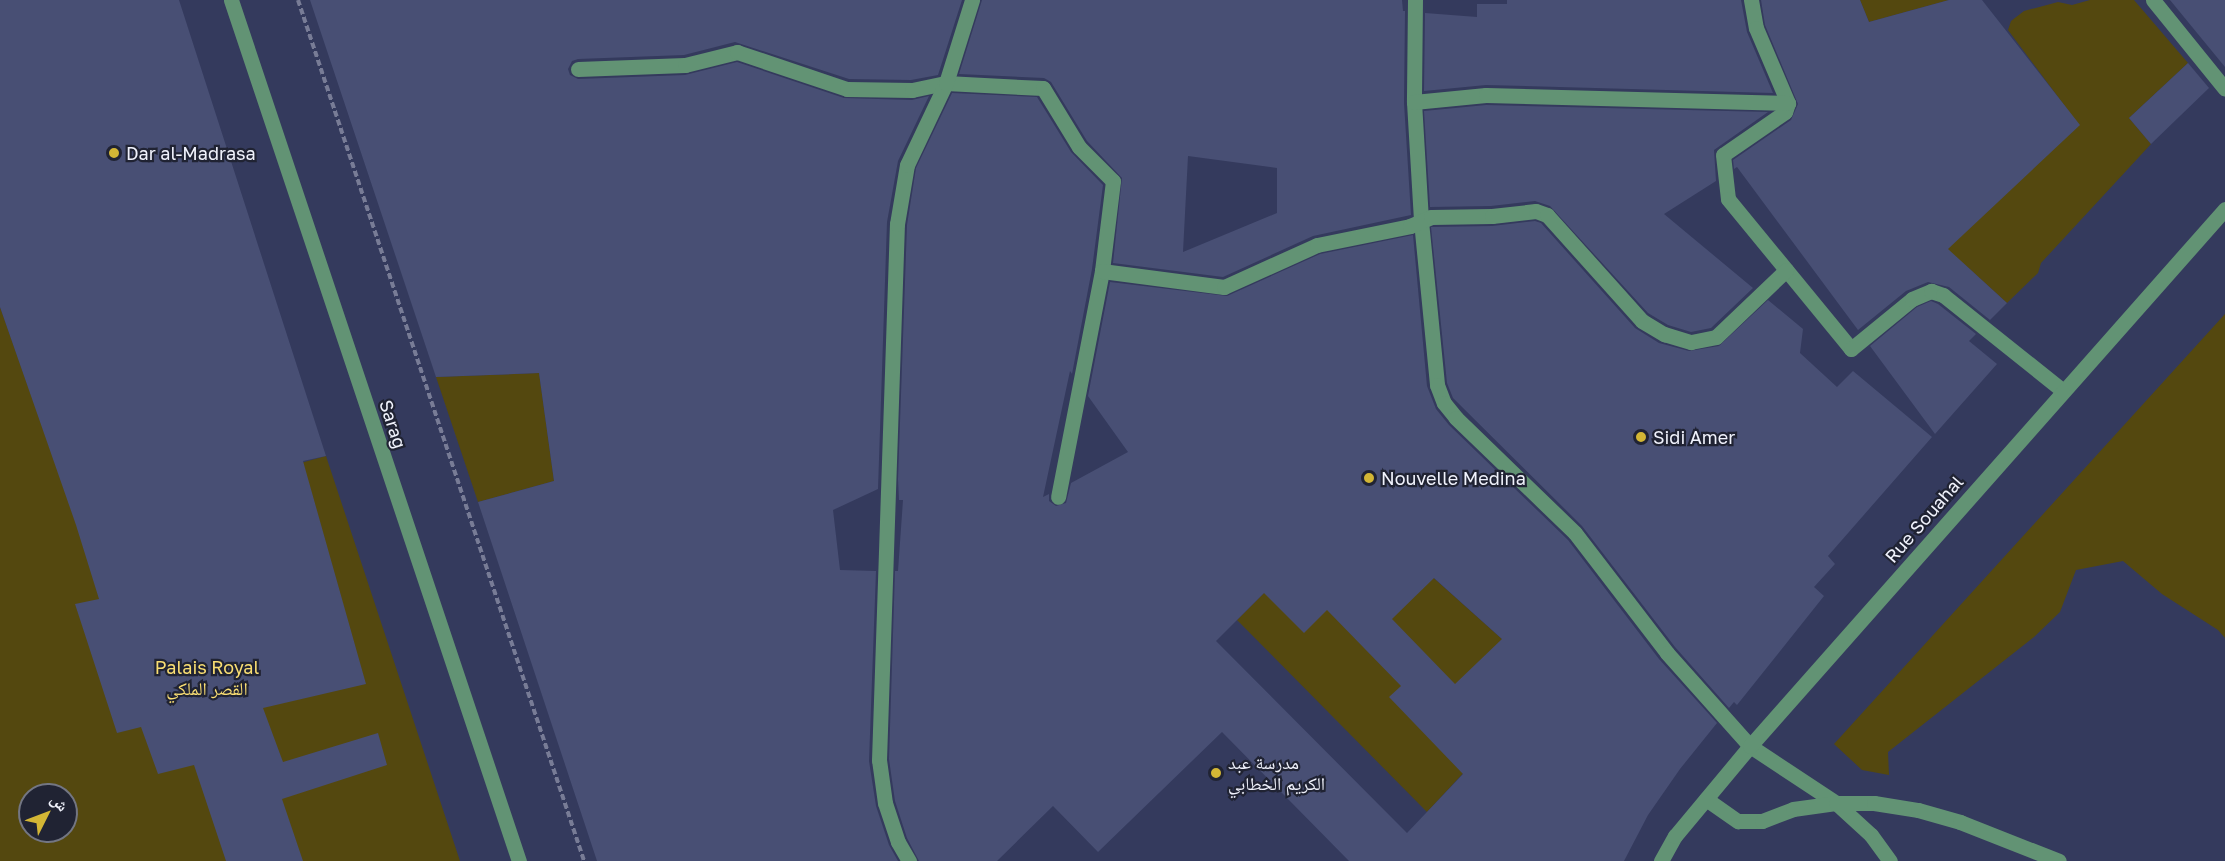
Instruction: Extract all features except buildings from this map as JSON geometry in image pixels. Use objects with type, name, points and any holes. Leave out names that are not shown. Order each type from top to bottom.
[{"type":"street","name":"Sarag","points":[[231,0],[519,861]]},
{"type":"street","points":[[909,861],[898,842],[885,803],[879,760],[897,224],[907,165],[946,83],[972,0]]},
{"type":"street","points":[[1415,0],[1414,102],[1421,221],[1437,385],[1444,403],[1456,418],[1575,533],[1667,653],[1750,746],[1836,803],[1871,835],[1890,861]]},
{"type":"street","points":[[1751,0],[1756,27],[1788,104],[1785,112],[1723,155],[1728,199],[1851,349],[1912,299],[1931,291],[1943,295],[2062,390]]},
{"type":"street","points":[[2152,0],[2225,89]]},
{"type":"street","points":[[578,69],[685,65],[737,52],[847,89],[912,90],[946,83],[1043,88],[1078,147],[1113,181],[1102,271],[1058,497]]},
{"type":"street","points":[[1414,102],[1486,95],[1788,104]]},
{"type":"street","name":"Rue Souahal","points":[[1661,861],[1675,836],[1750,746],[2062,390],[2225,209]]},
{"type":"street","points":[[1102,271],[1224,287],[1317,246],[1410,226],[1431,217],[1492,216],[1536,211],[1547,215],[1642,321],[1664,334],[1691,342],[1716,336],[1786,270]]},
{"type":"street","points":[[1706,800],[1738,821],[1762,821],[1793,809],[1836,803],[1874,803],[1918,810],[1960,822],[2059,861]]},
{"type":"path","points":[[298,0],[584,861]]},
{"type":"green space","points":[[1860,0],[1949,0],[1869,22]]},
{"type":"green space","points":[[2090,0],[2134,0],[2188,63],[2129,118],[2151,144],[2041,263],[2038,273],[2007,303],[1963,263],[1945,278],[1930,265],[2079,125],[2008,30],[2011,21],[2024,11],[2058,2],[2072,5]]},
{"type":"green space","name":"Palais Royal القصر الملكي","points":[[0,307],[77,525],[326,456],[460,861],[0,861]]},
{"type":"green space","points":[[2225,314],[2225,638],[2218,630],[2162,594],[2123,561],[2076,570],[2060,612],[2034,637],[1888,752],[1889,775],[1862,770],[1834,744]]},
{"type":"green space","points":[[539,373],[554,481],[478,502],[436,377]]},
{"type":"green space","points":[[1352,505],[1549,681],[1427,812],[1237,620]]},
{"type":"place","name":"Dar al-Madrasa","points":[[114,153]]},
{"type":"place","name":"Sidi Amer","points":[[1641,437]]},
{"type":"place","name":"Nouvelle Medina","points":[[1369,478]]},
{"type":"place","name":"مدرسة عبد الكريم الخطابي","points":[[1216,773]]}]
